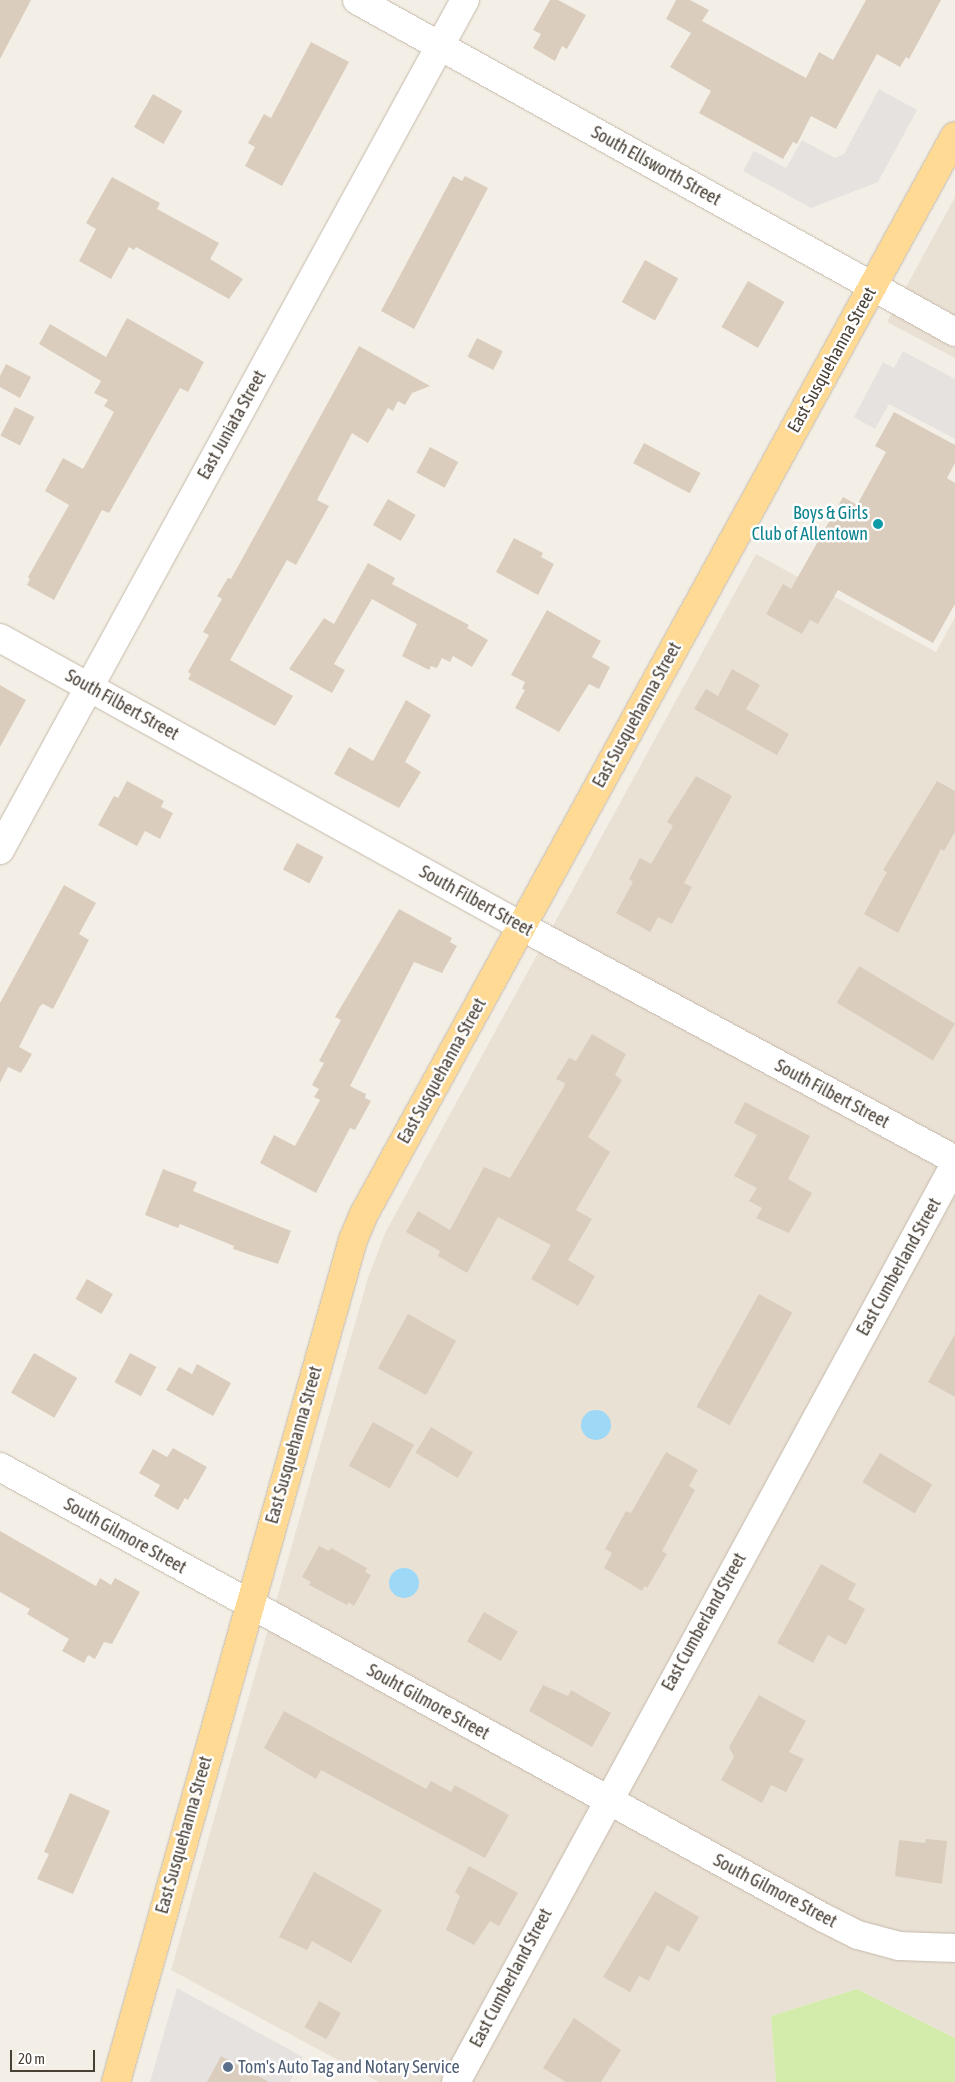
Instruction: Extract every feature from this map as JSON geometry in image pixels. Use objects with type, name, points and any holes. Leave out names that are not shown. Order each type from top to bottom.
[{"type":"main road","name":"East Susquehanna Street","points":[[116,2082],[353,1240],[364,1214],[955,136]]},
{"type":"street","name":"South Ellsworth Street","points":[[357,0],[955,332]]},
{"type":"street","name":"East Juniata Street","points":[[0,850],[465,0]]},
{"type":"street","name":"South Filbert Street","points":[[0,638],[521,926],[955,1160]]},
{"type":"street","name":"East Cumberland Street","points":[[456,2082],[607,1800],[955,1164]]},
{"type":"street","name":"South Gilmore Street","points":[[0,1467],[249,1606]]},
{"type":"street","name":"Souht Gilmore Street","points":[[249,1606],[607,1800]]},
{"type":"street","name":"South Gilmore Street","points":[[607,1800],[858,1935],[899,1946],[955,1948]]},
{"type":"shaded area","points":[[879,89],[917,110],[878,182],[811,208],[743,171],[754,151],[786,168],[802,140],[835,158],[844,154]]},
{"type":"shaded area","points":[[955,197],[955,358],[887,322]]},
{"type":"shaded area","points":[[903,351],[955,379],[955,439],[889,404],[875,429],[854,417],[883,362],[894,368]]},
{"type":"shaded area","points":[[756,554],[936,652],[955,617],[955,2038],[857,1989],[771,2016],[776,2082],[379,2082],[171,1970],[368,1278],[385,1233]]},
{"type":"shaded area","points":[[177,1988],[303,2057],[290,2082],[150,2082]]},
{"type":"green space","points":[[857,1989],[955,2038],[955,2082],[776,2082],[771,2016]]},
{"type":"water","points":[[596,1410],[607,1414],[611,1425],[607,1436],[596,1440],[585,1436],[581,1425],[585,1414]]},
{"type":"water","points":[[404,1568],[415,1572],[419,1583],[415,1594],[404,1598],[393,1594],[389,1583],[393,1572]]},
{"type":"building","points":[[0,0],[31,0],[0,59]]},
{"type":"building","points":[[550,0],[558,0],[586,15],[567,49],[562,46],[555,61],[533,48],[541,34],[533,30]]},
{"type":"building","points":[[676,0],[690,0],[709,10],[702,21],[806,78],[819,52],[833,60],[866,0],[941,0],[909,59],[906,57],[900,67],[877,54],[836,129],[811,116],[797,144],[793,142],[783,159],[699,113],[711,91],[670,67],[691,33],[666,19]]},
{"type":"building","points":[[311,42],[349,62],[282,186],[245,166],[255,147],[248,143],[264,114],[271,118]]},
{"type":"building","points":[[153,94],[182,111],[163,144],[134,127]]},
{"type":"building","points":[[453,176],[462,181],[465,176],[488,188],[414,329],[381,311]]},
{"type":"building","points":[[112,177],[160,203],[157,209],[219,243],[210,259],[243,279],[229,299],[136,247],[134,250],[129,247],[111,279],[79,261],[96,229],[86,223]]},
{"type":"building","points":[[645,260],[678,278],[655,320],[622,302]]},
{"type":"building","points":[[748,281],[784,302],[758,348],[722,327]]},
{"type":"building","points":[[127,318],[204,362],[188,392],[180,388],[109,513],[102,510],[54,600],[27,585],[30,579],[28,577],[69,505],[45,491],[63,458],[83,469],[114,412],[104,406],[108,400],[94,393],[101,381],[39,344],[50,324],[106,357]]},
{"type":"building","points":[[477,338],[503,351],[493,370],[467,357]]},
{"type":"building","points":[[359,346],[430,386],[412,393],[405,405],[398,401],[393,411],[388,408],[368,443],[352,433],[317,500],[329,506],[296,565],[287,560],[230,660],[293,696],[275,726],[188,679],[191,674],[188,672],[209,635],[203,632],[222,599],[217,596],[228,578],[231,579]]},
{"type":"building","points":[[6,364],[31,377],[20,398],[0,387],[0,376]]},
{"type":"building","points":[[15,407],[35,417],[20,445],[0,436]]},
{"type":"building","name":"Boys & Girls Club of Allentown","points":[[894,412],[955,445],[955,463],[947,478],[955,483],[955,604],[933,643],[838,590],[818,624],[810,620],[802,634],[766,614],[783,584],[791,589],[843,497],[857,505],[886,452],[875,446]]},
{"type":"building","points":[[644,443],[701,473],[690,493],[633,463]]},
{"type":"building","points":[[430,447],[458,462],[445,488],[416,473]]},
{"type":"building","points":[[388,499],[416,515],[401,541],[373,525]]},
{"type":"building","points":[[514,538],[543,553],[541,557],[554,564],[538,595],[496,572]]},
{"type":"building","points":[[368,563],[395,578],[392,584],[469,625],[467,628],[488,640],[472,667],[453,656],[450,662],[442,658],[437,668],[431,666],[429,670],[402,656],[417,624],[372,599],[334,664],[345,670],[332,693],[289,669],[324,618],[334,624]]},
{"type":"building","points":[[547,610],[601,641],[592,657],[610,667],[599,689],[589,684],[559,732],[515,708],[525,690],[522,689],[525,682],[511,675]]},
{"type":"building","points":[[732,669],[760,685],[746,709],[789,734],[777,755],[694,709],[706,689],[718,696]]},
{"type":"building","points":[[0,685],[26,700],[0,747]]},
{"type":"building","points":[[406,700],[431,715],[405,762],[421,772],[399,808],[334,774],[349,747],[373,761]]},
{"type":"building","points":[[696,776],[732,796],[684,883],[692,887],[672,924],[658,917],[650,932],[616,913],[633,882],[629,879],[640,858],[651,864],[673,826],[667,822]]},
{"type":"building","points":[[127,781],[164,801],[161,807],[173,813],[160,839],[145,831],[137,846],[98,825],[114,796],[118,798]]},
{"type":"building","points":[[937,781],[955,791],[955,832],[944,851],[941,849],[898,933],[864,914],[887,872],[883,870]]},
{"type":"building","points":[[297,843],[323,857],[309,884],[283,869]]},
{"type":"building","points":[[64,885],[96,903],[79,934],[89,940],[53,1009],[43,1004],[40,1006],[19,1047],[32,1054],[21,1073],[8,1067],[0,1083],[0,1003]]},
{"type":"building","points":[[399,909],[452,938],[450,942],[457,946],[442,973],[414,962],[350,1086],[366,1094],[365,1098],[371,1101],[355,1130],[350,1128],[316,1193],[260,1163],[274,1135],[295,1146],[320,1100],[314,1097],[319,1089],[312,1085],[324,1063],[319,1061],[341,1020],[335,1017]]},
{"type":"building","points":[[859,966],[955,1024],[933,1061],[837,1003]]},
{"type":"building","points":[[592,1034],[626,1054],[615,1075],[622,1080],[588,1137],[610,1152],[576,1210],[592,1219],[568,1260],[595,1276],[578,1306],[531,1279],[551,1245],[498,1217],[467,1273],[438,1256],[440,1251],[406,1232],[418,1211],[450,1230],[484,1167],[510,1178],[564,1087],[565,1083],[556,1079],[569,1058],[576,1061]]},
{"type":"building","points":[[745,1102],[810,1136],[788,1179],[812,1193],[789,1233],[756,1218],[762,1208],[749,1201],[757,1188],[734,1176],[757,1135],[734,1123]]},
{"type":"building","points":[[163,1169],[197,1182],[193,1191],[291,1231],[278,1264],[233,1249],[234,1246],[180,1224],[178,1228],[145,1215]]},
{"type":"building","points":[[87,1279],[113,1294],[101,1314],[76,1299]]},
{"type":"building","points":[[759,1294],[792,1312],[730,1425],[696,1407]]},
{"type":"building","points":[[408,1314],[456,1341],[426,1395],[378,1368]]},
{"type":"building","points":[[955,1334],[955,1397],[928,1382]]},
{"type":"building","points":[[34,1353],[77,1378],[54,1418],[11,1393]]},
{"type":"building","points":[[130,1353],[156,1367],[141,1396],[115,1382]]},
{"type":"building","points":[[197,1364],[231,1383],[213,1416],[166,1390],[179,1367],[192,1374]]},
{"type":"building","points":[[373,1422],[414,1445],[390,1489],[349,1466]]},
{"type":"building","points":[[431,1427],[473,1452],[458,1478],[416,1453]]},
{"type":"building","points":[[173,1448],[207,1467],[188,1500],[185,1498],[178,1510],[154,1496],[160,1485],[139,1473],[153,1449],[167,1457]]},
{"type":"building","points":[[666,1452],[698,1470],[689,1486],[695,1490],[662,1551],[667,1554],[647,1588],[645,1586],[642,1591],[604,1568],[612,1553],[605,1549],[626,1511],[631,1513]]},
{"type":"building","points":[[880,1453],[932,1484],[915,1514],[862,1482]]},
{"type":"building","points":[[0,1531],[96,1586],[100,1578],[111,1585],[115,1578],[140,1592],[112,1644],[104,1642],[95,1659],[88,1655],[84,1663],[62,1651],[69,1639],[27,1614],[30,1609],[0,1592]]},
{"type":"building","points":[[319,1546],[329,1551],[331,1548],[367,1568],[365,1572],[371,1575],[354,1606],[349,1602],[347,1605],[309,1585],[311,1582],[302,1577]]},
{"type":"building","points":[[821,1564],[856,1584],[848,1599],[865,1609],[846,1645],[828,1635],[813,1663],[777,1643]]},
{"type":"building","points":[[484,1612],[518,1632],[501,1661],[467,1641]]},
{"type":"building","points":[[543,1685],[568,1696],[571,1690],[611,1713],[592,1747],[529,1711]]},
{"type":"building","points":[[759,1695],[806,1721],[789,1752],[804,1759],[786,1792],[771,1785],[762,1803],[721,1780],[734,1757],[729,1747]]},
{"type":"building","points":[[284,1711],[426,1789],[431,1781],[451,1792],[455,1785],[509,1815],[485,1858],[321,1770],[316,1779],[264,1748]]},
{"type":"building","points":[[70,1793],[110,1811],[73,1894],[37,1879],[49,1854],[44,1852]]},
{"type":"building","points":[[926,1839],[947,1841],[942,1884],[895,1876],[899,1840],[925,1843]]},
{"type":"building","points":[[469,1866],[518,1893],[499,1926],[490,1921],[474,1945],[446,1930],[460,1896],[455,1892]]},
{"type":"building","points":[[314,1872],[382,1910],[351,1963],[312,1941],[307,1950],[279,1937]]},
{"type":"building","points":[[655,1891],[699,1917],[679,1952],[667,1945],[649,1981],[639,1976],[630,1992],[603,1977]]},
{"type":"building","points":[[319,2001],[341,2013],[326,2039],[304,2027]]},
{"type":"building","points":[[574,2018],[621,2050],[601,2082],[566,2082],[543,2068]]},
{"type":"building","name":"Tom's Auto Tag and Notary Service","points":[[221,2056],[269,2082],[207,2082]]},
{"type":"place","name":"Boys & Girls Club of Allentown","points":[[878,524]]},
{"type":"place","name":"Tom's Auto Tag and Notary Service","points":[[228,2067]]}]
